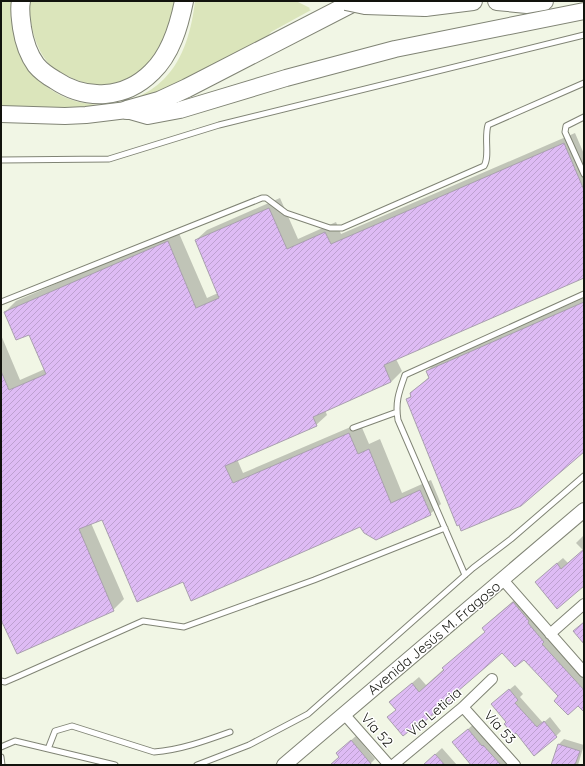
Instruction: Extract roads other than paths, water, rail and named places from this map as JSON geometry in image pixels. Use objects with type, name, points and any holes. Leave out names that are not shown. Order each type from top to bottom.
[{"type":"highway","points":[[21,1],[21,20],[24,39],[29,53],[37,66],[47,75],[70,89],[94,95],[112,94],[128,89],[140,82],[152,72],[164,58],[171,44],[180,22],[184,1]]},
{"type":"highway","points":[[346,1],[365,5],[425,7],[473,1]]},
{"type":"highway","points":[[127,110],[159,101],[187,88],[356,1]]},
{"type":"highway","points":[[497,1],[527,4],[544,1]]},
{"type":"main road","points":[[1,114],[72,116],[127,110],[148,116],[180,110],[286,78],[395,49],[584,11]]},
{"type":"street","name":"Avenida Jesús M. Fragoso","points":[[284,765],[584,510]]},
{"type":"street","points":[[503,580],[584,672]]},
{"type":"street","points":[[550,634],[584,604]]},
{"type":"street","name":"Vía Leticia","points":[[393,765],[463,707],[492,679]]},
{"type":"street","name":"Vía 53","points":[[463,707],[515,765]]},
{"type":"street","name":"Vía 52","points":[[344,714],[389,765]]},
{"type":"lane","points":[[1,160],[109,159],[219,125],[584,35]]},
{"type":"lane","points":[[1,302],[262,198],[266,198],[286,213],[330,228],[342,228],[484,166],[487,162],[486,143],[488,125],[584,83]]},
{"type":"lane","points":[[584,117],[566,126],[565,132],[584,174]]},
{"type":"lane","points":[[465,575],[398,420],[396,408],[398,394],[405,375],[584,294]]},
{"type":"lane","points":[[353,428],[397,412]]},
{"type":"lane","points":[[197,765],[249,745],[308,714],[465,575],[584,476]]},
{"type":"lane","points":[[1,681],[4,682],[19,676],[143,621],[184,627],[314,580],[445,528]]},
{"type":"lane","points":[[48,749],[55,731],[72,726],[154,752],[167,751],[194,744],[230,732]]},
{"type":"lane","points":[[1,747],[15,741],[115,765]]},
{"type":"lane","points":[[1,757],[2,765]]}]
